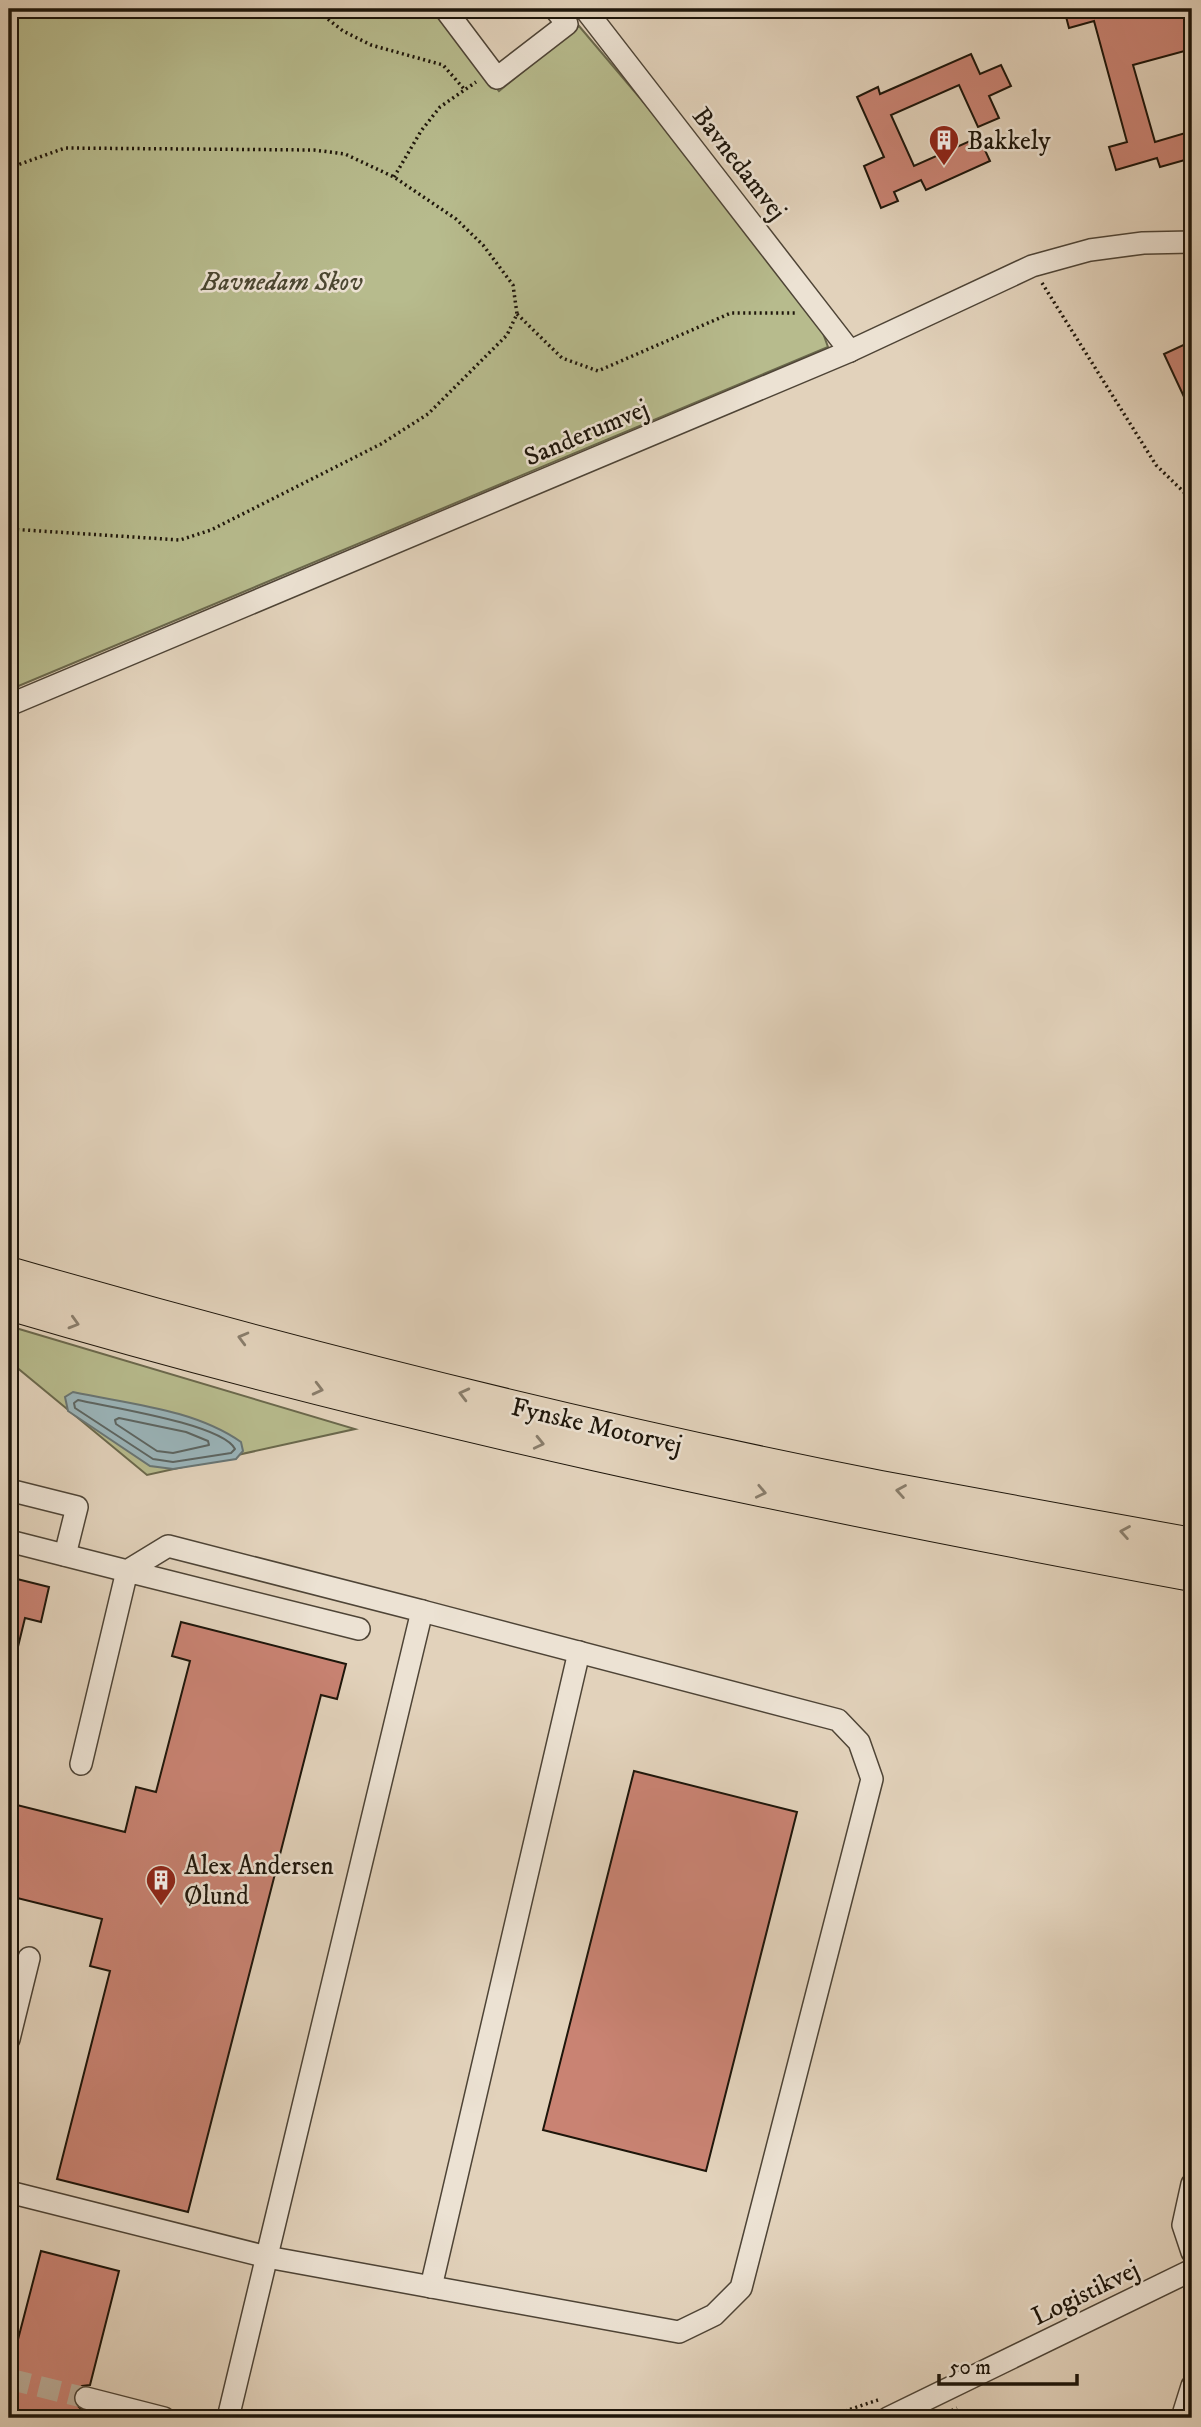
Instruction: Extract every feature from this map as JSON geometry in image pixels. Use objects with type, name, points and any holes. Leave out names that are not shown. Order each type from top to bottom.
[{"type":"highway","name":"Fynske Motorvej","points":[[9,1273],[283,1349],[518,1407],[879,1487],[1192,1544]]},
{"type":"highway","name":"Fynske Motorvej","points":[[9,1304],[276,1378],[670,1473],[874,1516],[1192,1575]]},
{"type":"street","points":[[445,9],[497,78],[567,24],[555,9]]},
{"type":"street","name":"Bavnedamvej","points":[[585,9],[850,351]]},
{"type":"street","name":"Sanderumvej","points":[[9,705],[850,351],[1032,266],[1090,250],[1143,243],[1192,243]]},
{"type":"street","points":[[9,1490],[77,1507],[65,1555]]},
{"type":"street","points":[[9,1541],[359,1629]]},
{"type":"street","points":[[9,2192],[267,2257],[678,2332],[714,2315],[741,2288],[872,1779],[859,1742],[838,1720],[168,1546],[127,1571],[80,1764]]},
{"type":"street","points":[[228,2418],[422,1611]]},
{"type":"street","points":[[431,2287],[579,1652]]},
{"type":"street","points":[[9,2039],[29,1958]]},
{"type":"street","points":[[1192,2184],[1183,2225],[1192,2252]]},
{"type":"street","name":"Logistikvej","points":[[888,2418],[1192,2270]]},
{"type":"street","points":[[1182,2418],[1192,2386]]},
{"type":"street","points":[[86,2399],[163,2418]]},
{"type":"path","points":[[316,9],[343,31],[371,46],[443,65],[465,90]]},
{"type":"path","points":[[394,177],[421,131],[440,107],[492,71]]},
{"type":"path","points":[[9,168],[65,148],[314,150],[345,154],[394,177],[456,219],[483,245],[513,285],[517,314],[507,335],[428,414],[381,444],[211,530],[180,540],[9,529]]},
{"type":"path","points":[[1032,266],[1156,465],[1192,500]]},
{"type":"path","points":[[517,314],[562,358],[598,371],[731,313],[821,313]]},
{"type":"green space","name":"Bavnedam Skov","points":[[9,9],[431,9],[499,91],[579,26],[811,300],[828,347],[9,690]]},
{"type":"green space","points":[[9,1326],[355,1429],[147,1475],[9,1361]]},
{"type":"water","points":[[73,1392],[160,1409],[203,1422],[241,1442],[243,1451],[236,1459],[173,1469],[150,1466],[68,1411],[65,1397]]},
{"type":"building","points":[[1064,9],[1192,9],[1192,49],[1133,65],[1155,142],[1192,131],[1192,158],[1160,167],[1157,158],[1116,170],[1109,147],[1127,142],[1094,21],[1069,28]]},
{"type":"building","points":[[971,54],[980,74],[1001,65],[1011,86],[989,96],[999,118],[978,127],[959,85],[891,115],[914,166],[979,137],[990,161],[926,190],[921,180],[894,192],[898,201],[881,208],[864,166],[884,157],[857,97],[878,87],[880,94]]},
{"type":"building","points":[[1192,341],[1192,414],[1164,354]]},
{"type":"building","points":[[9,1577],[49,1587],[41,1622],[25,1618],[14,1663],[9,1662]]},
{"type":"building","name":"Alex Andersen Ølund","points":[[181,1622],[346,1664],[337,1699],[321,1695],[188,2212],[57,2179],[110,1971],[90,1966],[102,1919],[9,1896],[9,1803],[125,1832],[136,1787],[156,1792],[190,1661],[172,1656]]},
{"type":"building","points":[[634,1771],[797,1812],[706,2171],[543,2130]]},
{"type":"building","points":[[41,2251],[119,2271],[90,2385],[82,2386],[74,2394],[74,2402],[83,2411],[81,2418],[9,2418],[9,2374]]},
{"type":"tunnel","points":[[9,2379],[86,2398]]},
{"type":"place","name":"Bakkely","points":[[944,167]]},
{"type":"place","name":"Alex Andersen Ølund","points":[[161,1907]]}]
